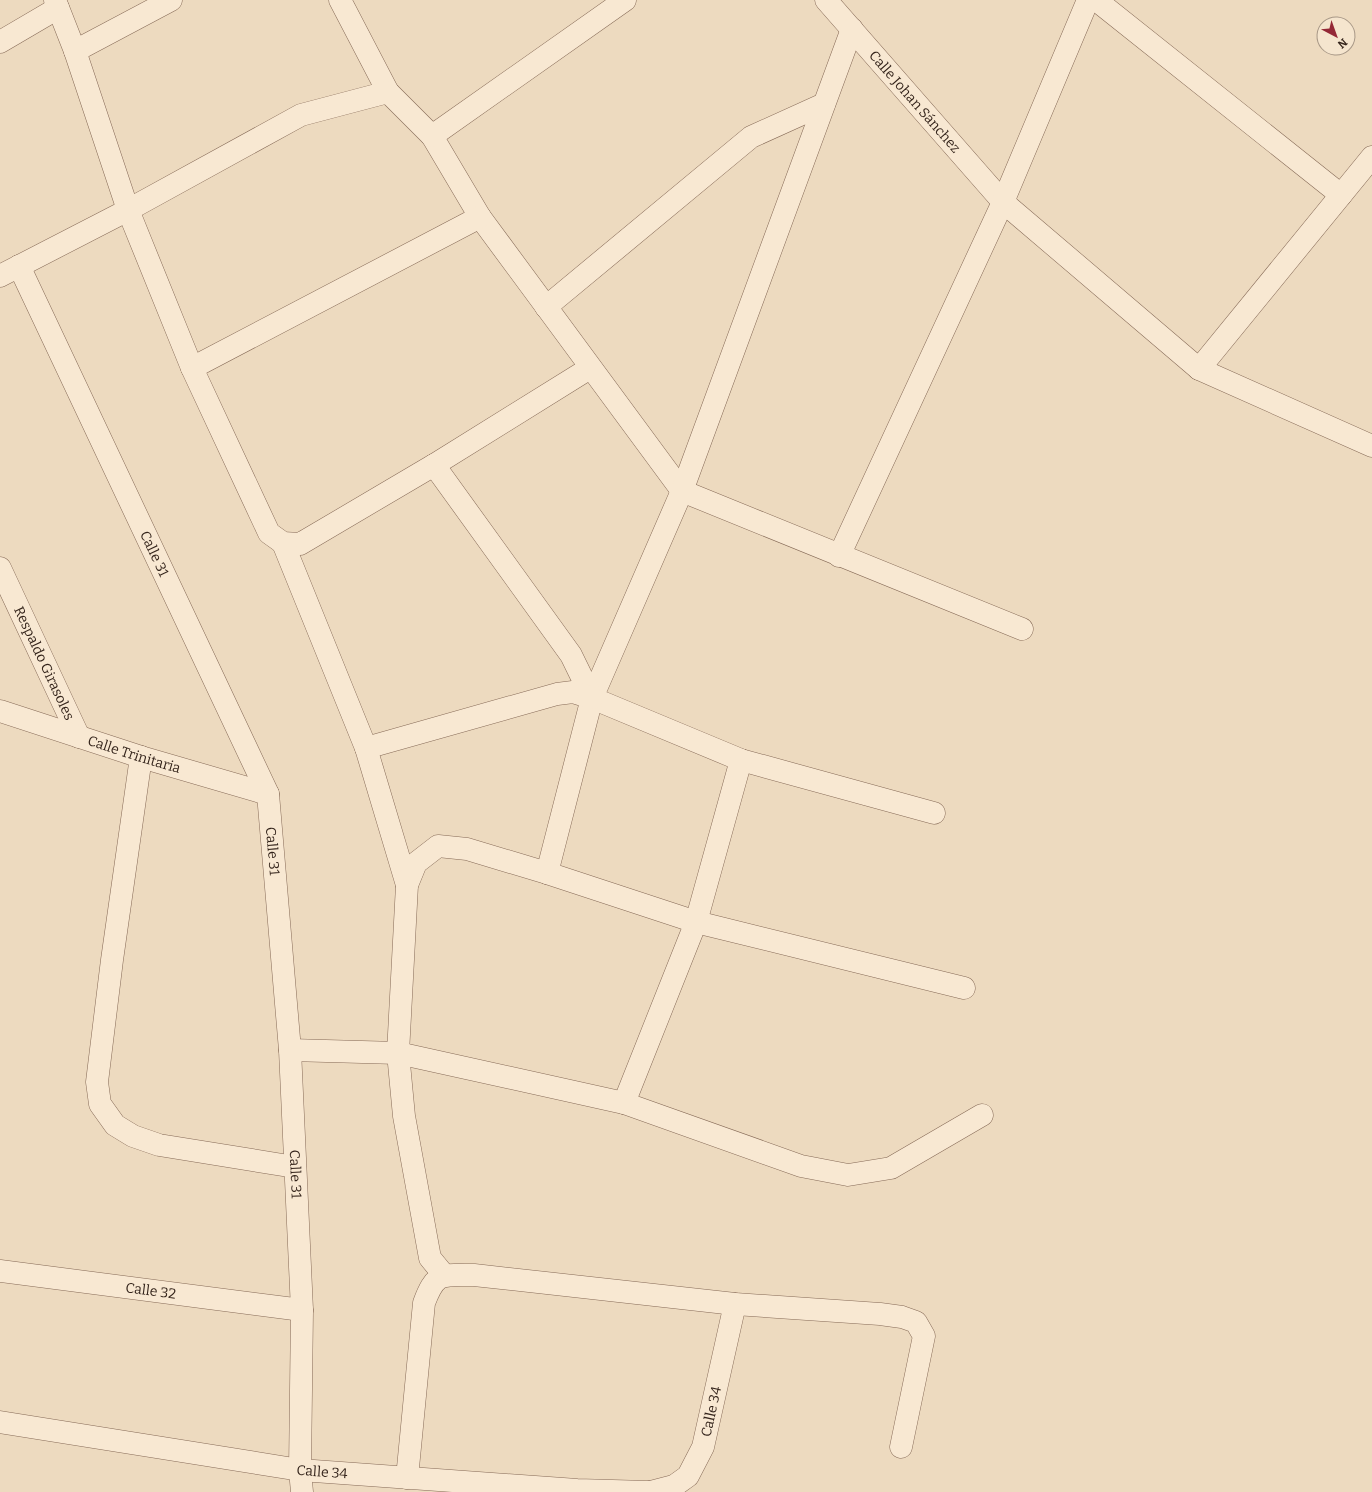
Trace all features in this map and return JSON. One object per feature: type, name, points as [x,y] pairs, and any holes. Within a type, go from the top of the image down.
[{"type":"street","points":[[75,51],[171,0]]},
{"type":"street","points":[[340,0],[388,92],[432,136],[480,217],[682,491],[1022,629]]},
{"type":"street","points":[[432,136],[625,0]]},
{"type":"street","name":"Calle Johan Sánchez","points":[[826,0],[1003,202],[1199,369],[1372,446]]},
{"type":"street","points":[[839,556],[1003,202],[1088,0]]},
{"type":"street","points":[[1096,0],[1341,195]]},
{"type":"street","points":[[0,42],[56,4],[75,51],[128,210],[192,368],[269,533],[283,543],[300,544],[434,465],[590,368]]},
{"type":"street","points":[[547,873],[592,698],[682,491],[852,29]]},
{"type":"street","points":[[0,276],[128,210],[301,115],[388,92]]},
{"type":"street","points":[[546,306],[752,137],[824,104]]},
{"type":"street","points":[[1199,369],[1372,157]]},
{"type":"street","points":[[192,368],[480,217]]},
{"type":"street","name":"Calle 31","points":[[19,266],[268,794],[290,1050],[302,1310],[300,1470],[302,1492]]},
{"type":"street","points":[[434,465],[571,655],[592,698]]},
{"type":"street","points":[[283,543],[366,748],[407,885]]},
{"type":"street","name":"Respaldo Girasoles","points":[[0,568],[79,736]]},
{"type":"street","points":[[366,748],[558,694],[573,692],[592,698],[741,760],[934,813]]},
{"type":"street","name":"Calle Trinitaria","points":[[0,711],[141,757],[268,794]]},
{"type":"street","points":[[141,757],[112,960],[98,1082],[100,1104],[114,1126],[133,1136],[159,1145],[295,1167]]},
{"type":"street","points":[[624,1103],[696,922],[741,760]]},
{"type":"street","points":[[444,1275],[430,1258],[404,1116],[398,1053],[407,885],[416,862],[438,846],[467,849],[547,873],[696,922],[964,988]]},
{"type":"street","points":[[290,1050],[398,1053],[624,1103],[801,1166],[848,1175],[891,1168],[982,1116]]},
{"type":"street","name":"Calle 32","points":[[0,1270],[302,1310]]},
{"type":"street","points":[[407,1478],[424,1303],[431,1284],[444,1275],[474,1275],[736,1304],[880,1314],[902,1317],[916,1322],[924,1336],[901,1447]]},
{"type":"street","name":"Calle 34","points":[[651,1492],[674,1486],[688,1476],[703,1447],[736,1304]]},
{"type":"street","name":"Calle 34","points":[[0,1422],[300,1470],[577,1490],[648,1492]]}]
